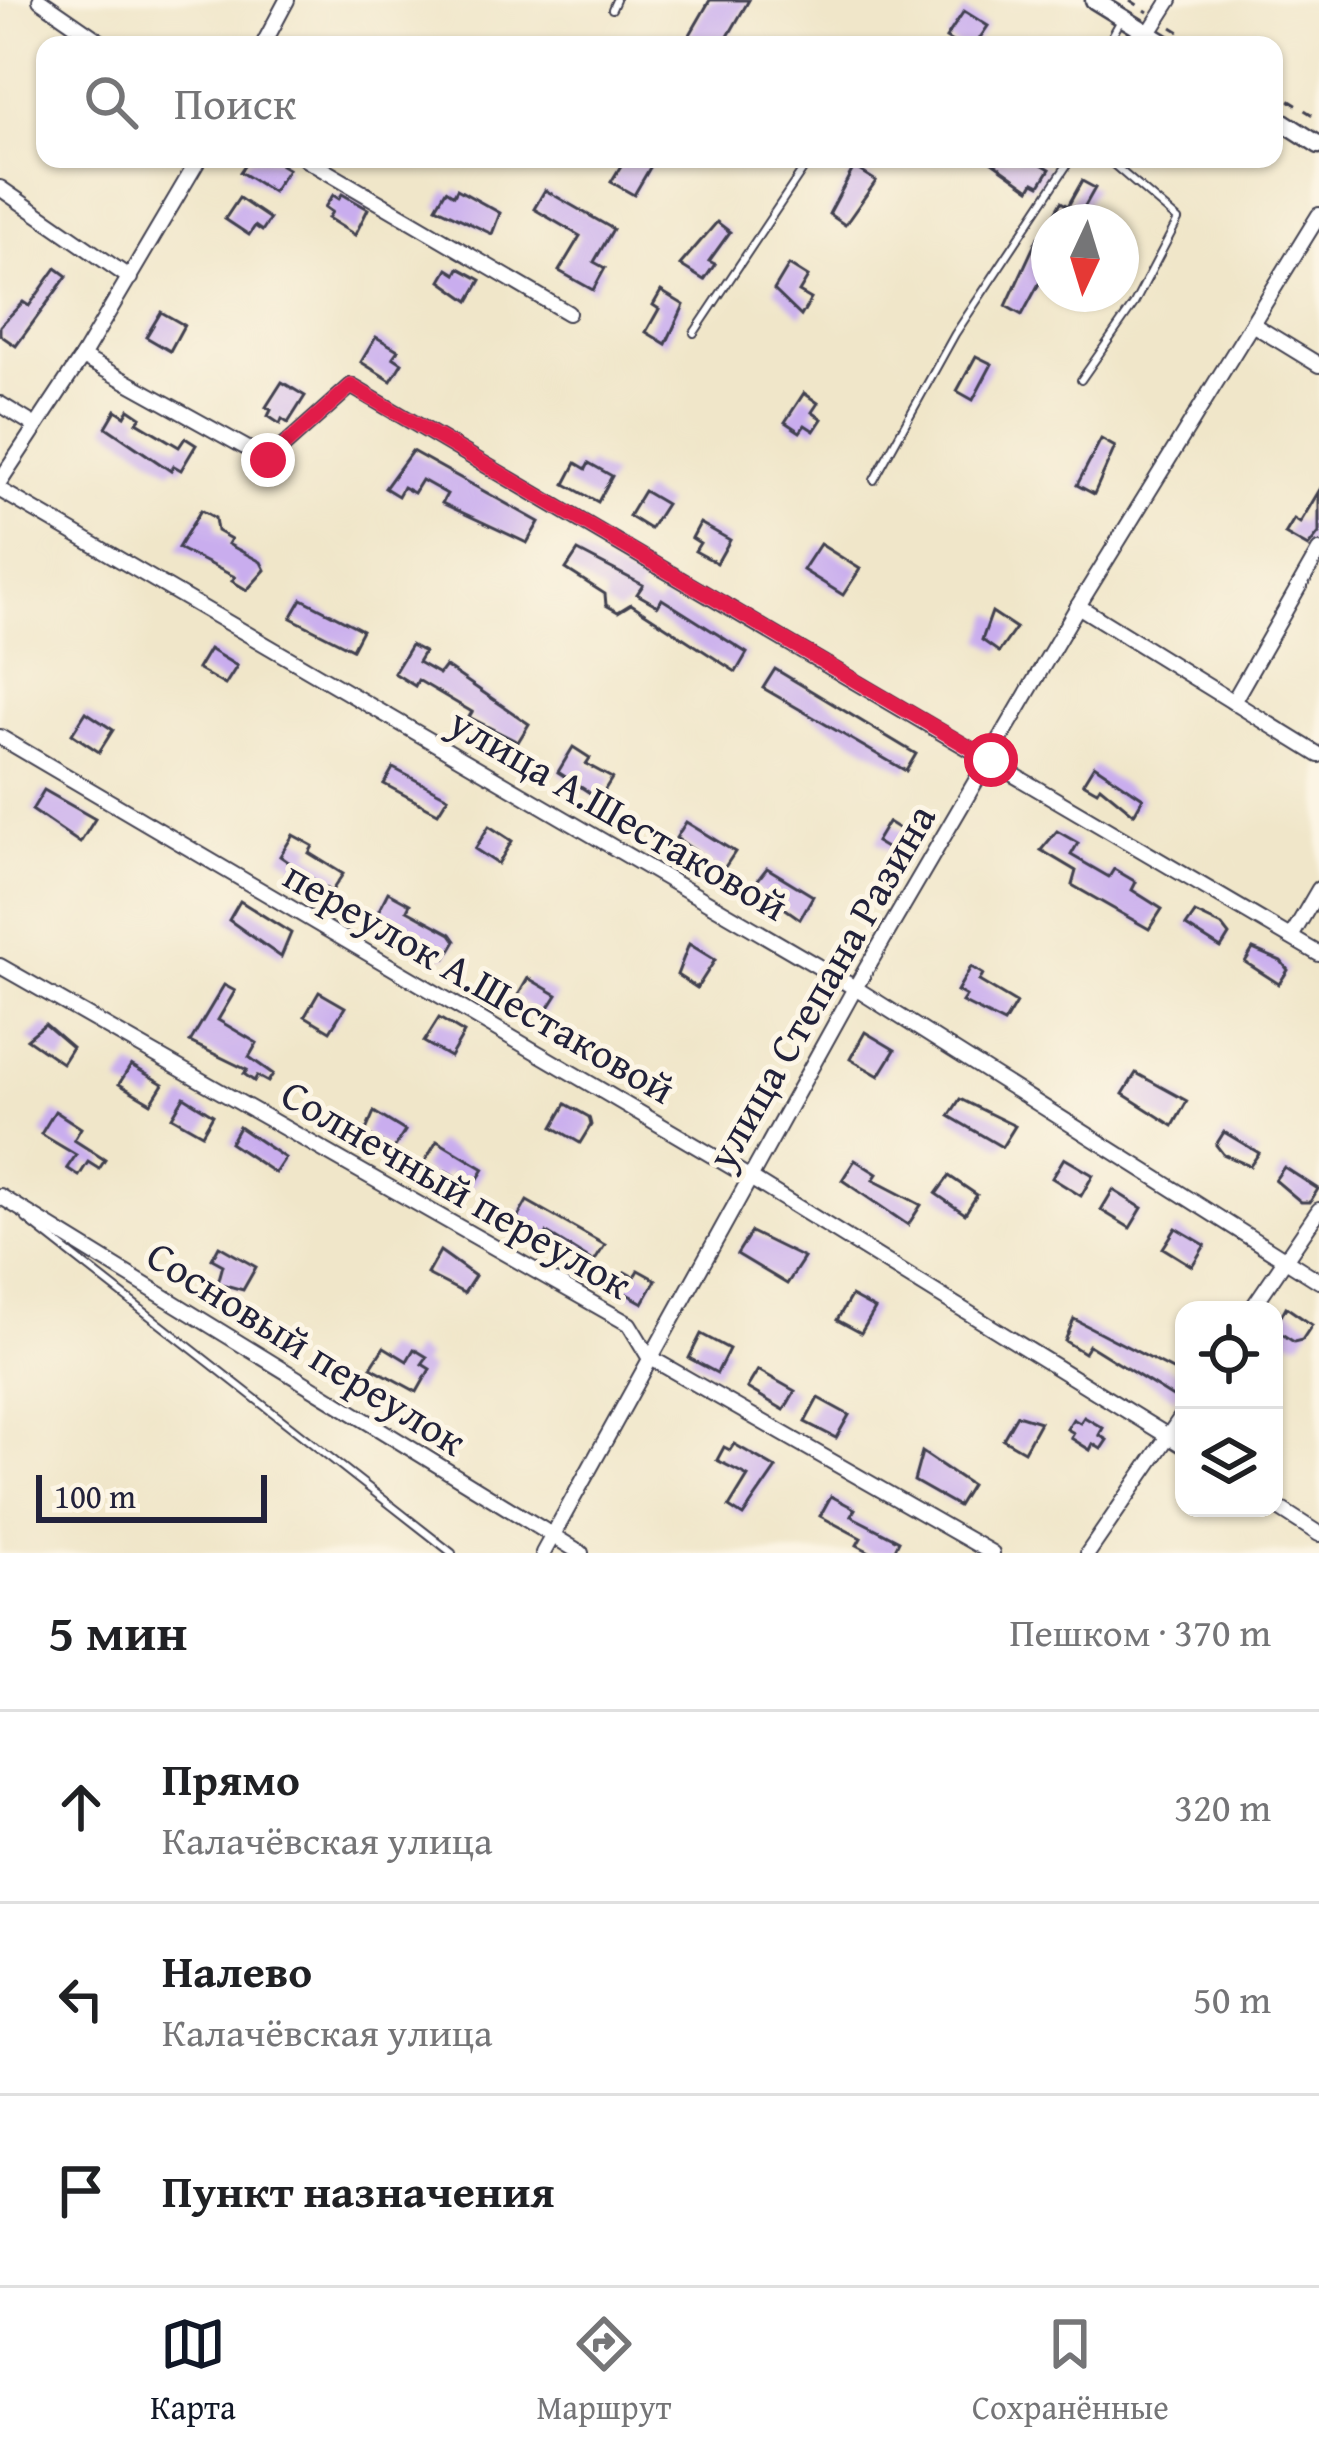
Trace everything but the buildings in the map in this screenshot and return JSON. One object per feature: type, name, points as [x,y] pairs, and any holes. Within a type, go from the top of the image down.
[{"type":"street","points":[[40,0],[92,36]]},
{"type":"street","points":[[267,36],[287,0]]},
{"type":"street","points":[[1094,0],[1153,36]]},
{"type":"street","points":[[1149,33],[1170,0]]},
{"type":"street","points":[[1283,122],[1319,145]]},
{"type":"street","points":[[0,481],[82,358],[194,168]]},
{"type":"street","points":[[319,168],[568,314]]},
{"type":"street","points":[[0,188],[130,278]]},
{"type":"street","name":"улица Степана Разина","points":[[543,1553],[747,1176],[855,988],[1078,606],[1319,215]]},
{"type":"street","points":[[1252,324],[1319,365]]},
{"type":"street","points":[[82,358],[268,460],[351,386],[1319,954]]},
{"type":"street","points":[[0,404],[34,425]]},
{"type":"street","name":"улица А.Шестаковой","points":[[0,490],[855,988],[1319,1281]]},
{"type":"street","points":[[1233,702],[1319,551]]},
{"type":"street","points":[[1078,606],[1319,755]]},
{"type":"street","name":"переулок А.Шестаковой","points":[[0,737],[747,1176],[1175,1440]]},
{"type":"street","points":[[1291,937],[1319,889]]},
{"type":"street","name":"Солнечный переулок","points":[[0,966],[629,1324],[649,1357],[992,1553]]},
{"type":"street","name":"Сосновый переулок","points":[[0,1197],[581,1553]]},
{"type":"street","points":[[1257,1301],[1319,1210]]},
{"type":"street","points":[[1088,1553],[1175,1427]]},
{"type":"street","points":[[1283,1511],[1319,1534]]},
{"type":"lane","points":[[1111,36],[1123,17]]},
{"type":"lane","points":[[694,333],[803,168]]},
{"type":"lane","points":[[874,481],[955,334],[1065,168]]},
{"type":"lane","points":[[1082,380],[1134,304],[1178,220],[1117,168]]},
{"type":"lane","points":[[0,1197],[452,1553]]},
{"type":"path","points":[[1283,97],[1319,119]]},
{"type":"route","points":[[268,460],[351,386],[991,760]]}]
